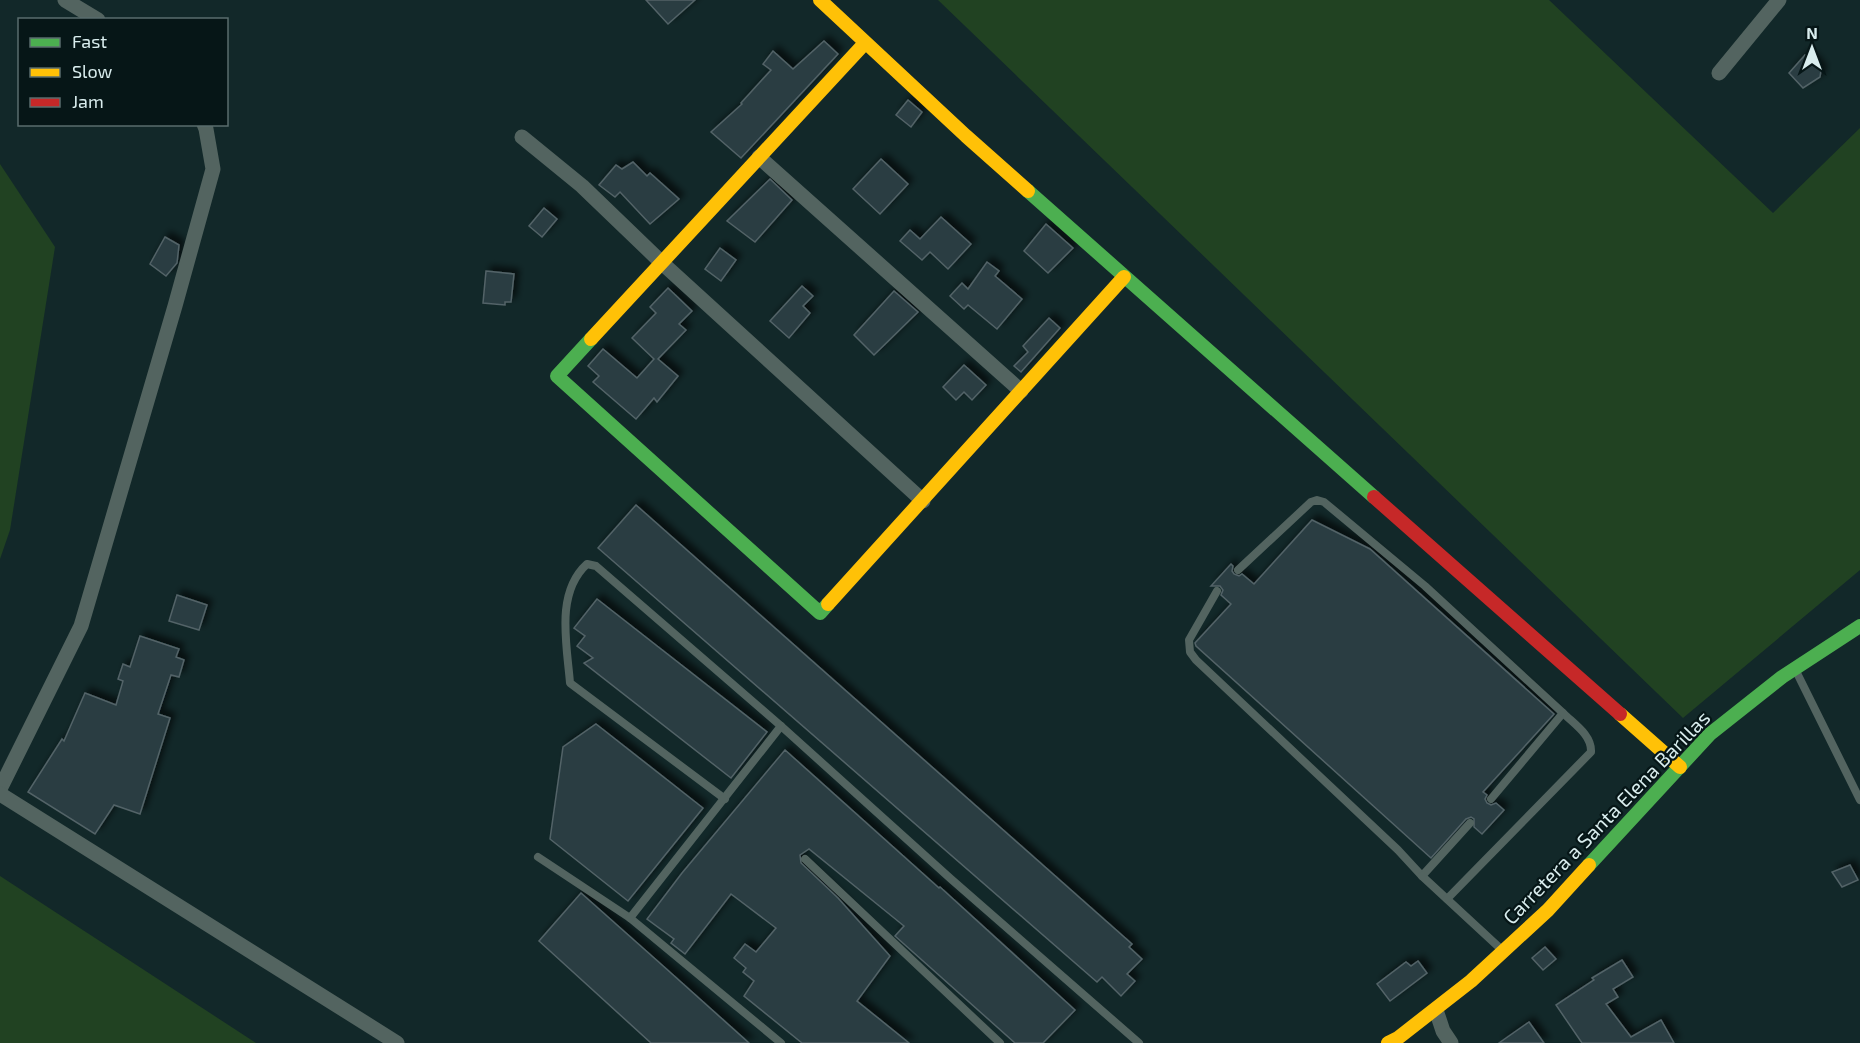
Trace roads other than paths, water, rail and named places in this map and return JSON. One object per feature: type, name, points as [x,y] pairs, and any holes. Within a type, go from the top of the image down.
[{"type":"street","points":[[65,0],[95,18]]},
{"type":"street","points":[[820,0],[966,136],[1124,277],[1680,767]]},
{"type":"street","points":[[1719,73],[1779,0]]},
{"type":"street","points":[[865,43],[558,376],[820,613],[1124,277]]},
{"type":"street","points":[[0,789],[81,626],[213,169],[205,126]]},
{"type":"street","points":[[522,137],[582,186],[923,501]]},
{"type":"street","points":[[759,157],[1021,391]]},
{"type":"street","name":"Carretera a Santa Elena Barillas","points":[[1388,1043],[1436,1010],[1471,981],[1548,910],[1710,734],[1737,709],[1794,668],[1860,626]]},
{"type":"street","points":[[0,794],[397,1043]]},
{"type":"street","points":[[1436,1010],[1443,1031],[1451,1043]]},
{"type":"lane","points":[[1238,570],[1311,502],[1317,500],[1324,502],[1425,586],[1563,713],[1592,743],[1591,752],[1447,899]]},
{"type":"lane","points":[[725,799],[570,683],[565,618],[567,601],[580,570],[587,564],[596,566],[781,726],[951,879],[1137,1041]]},
{"type":"lane","points":[[1217,591],[1189,640],[1190,652],[1196,660],[1503,951]]},
{"type":"lane","points":[[1794,668],[1860,800]]},
{"type":"lane","points":[[1491,799],[1563,713]]},
{"type":"lane","points":[[630,918],[781,726]]},
{"type":"lane","points":[[1422,876],[1470,823]]},
{"type":"lane","points":[[538,857],[630,918],[781,1043]]},
{"type":"lane","points":[[805,859],[1000,1043]]},
{"type":"lane","points":[[1127,1043],[1137,1041]]}]
